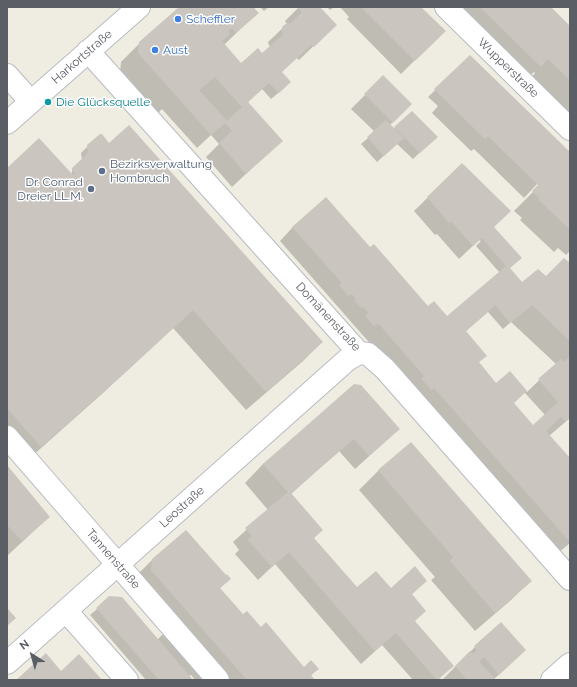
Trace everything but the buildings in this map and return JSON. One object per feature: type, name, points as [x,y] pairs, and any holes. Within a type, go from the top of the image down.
[{"type":"street","name":"Harkortstraße","points":[[7,123],[138,7]]},
{"type":"street","name":"Wupperstraße","points":[[446,7],[570,129]]},
{"type":"street","name":"Domänenstraße","points":[[88,51],[359,353],[368,354],[385,369],[570,579]]},
{"type":"street","points":[[7,75],[31,102]]},
{"type":"street","name":"Leostraße","points":[[7,663],[347,360],[359,353]]},
{"type":"street","name":"Tannenstraße","points":[[7,437],[218,680]]},
{"type":"street","points":[[66,612],[127,680]]},
{"type":"street","points":[[552,680],[570,664]]},
{"type":"place","name":"Scheffler","points":[[178,19]]},
{"type":"place","name":"Aust","points":[[155,50]]},
{"type":"place","name":"Die Glücksquelle","points":[[48,102]]},
{"type":"place","name":"Bezirksverwaltung Hombruch","points":[[102,171]]},
{"type":"place","name":"Dr. Conrad Dreier LL.M.","points":[[91,189]]}]
